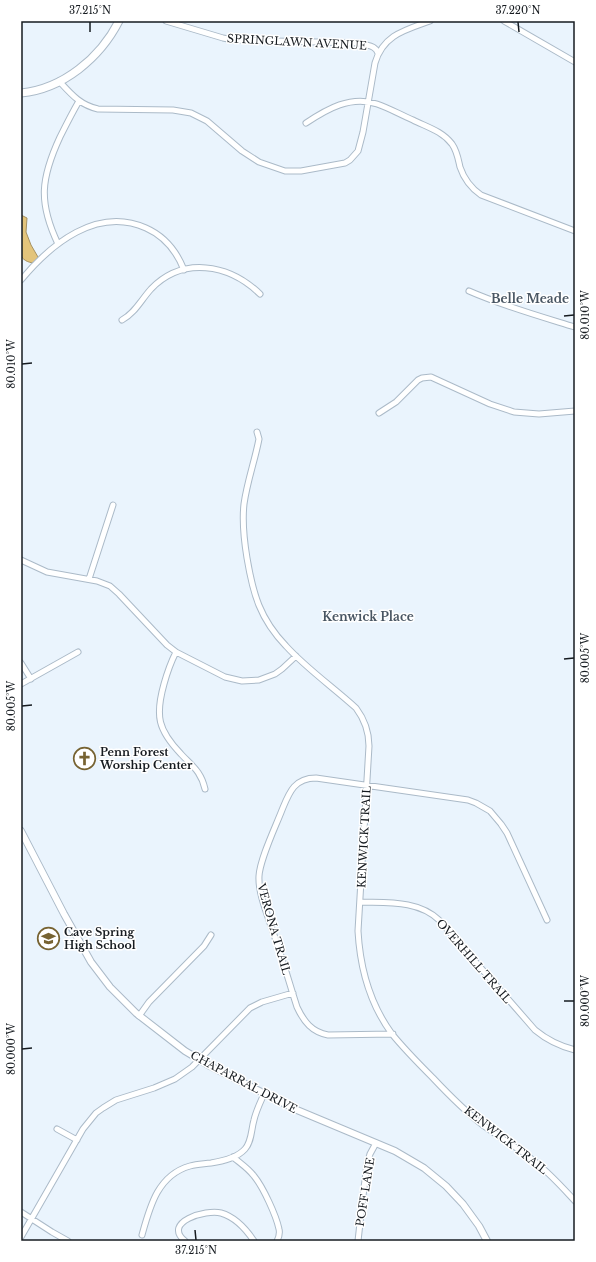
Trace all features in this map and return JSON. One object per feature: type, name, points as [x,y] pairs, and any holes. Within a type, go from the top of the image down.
[{"type":"main road","points":[[21,93],[59,82],[81,68],[107,41],[119,21]]},
{"type":"street","name":"SPRINGLAWN AVENUE","points":[[166,21],[233,40],[360,43],[374,46],[378,52]]},
{"type":"street","points":[[59,82],[79,101],[98,109],[173,110],[191,113],[207,121],[251,157],[267,166],[284,171],[301,171],[340,164],[350,160],[354,156],[360,146],[378,52],[392,37],[430,21]]},
{"type":"street","points":[[504,21],[575,62]]},
{"type":"street","points":[[58,244],[47,214],[45,202],[45,182],[52,156],[79,101]]},
{"type":"street","points":[[306,123],[339,105],[357,101],[383,106],[443,135],[456,150],[462,173],[466,181],[473,190],[481,196],[575,231]]},
{"type":"street","points":[[21,280],[40,259],[58,244],[77,232],[97,224],[114,221],[129,222],[149,229],[165,240],[178,258],[184,270]]},
{"type":"street","points":[[122,320],[131,315],[157,283],[184,270],[203,267],[220,270],[238,277],[260,294]]},
{"type":"street","points":[[469,291],[527,312],[575,326]]},
{"type":"street","points":[[378,413],[396,402],[418,380],[431,377],[490,404],[514,412],[539,414],[575,411]]},
{"type":"street","name":"KENWICK TRAIL","points":[[257,432],[259,439],[247,486],[243,515],[244,543],[250,579],[256,600],[269,624],[285,646],[356,708],[364,720],[367,728],[369,746],[358,931],[359,946],[365,975],[374,1002],[393,1034],[414,1059],[470,1114],[484,1126],[530,1157],[554,1178],[575,1201]]},
{"type":"street","points":[[89,579],[113,505]]},
{"type":"street","points":[[21,560],[56,575],[89,579],[103,583],[116,591],[166,645],[176,652],[225,677],[242,681],[254,681],[267,678],[282,669],[296,656]]},
{"type":"street","points":[[21,684],[78,652]]},
{"type":"street","points":[[176,652],[170,662],[159,699],[160,721],[169,740],[195,768],[200,775],[205,788]]},
{"type":"street","points":[[21,663],[31,679]]},
{"type":"street","name":"VERONA TRAIL","points":[[393,1034],[322,1034],[312,1029],[297,1008],[265,908],[259,884],[260,872],[267,848],[286,799],[298,782],[316,778],[468,800],[480,805],[490,811],[507,833],[547,920]]},
{"type":"street","name":"CHAPARRAL DRIVE","points":[[21,831],[91,962],[110,987],[139,1016],[199,1060],[297,1110],[376,1143],[424,1168],[446,1186],[463,1204],[487,1241]]},
{"type":"street","name":"OVERHILL TRAIL","points":[[360,902],[409,905],[430,912],[440,920],[535,1030],[547,1040],[575,1050]]},
{"type":"street","points":[[139,1016],[149,1002],[204,946],[211,935]]},
{"type":"street","points":[[21,1237],[89,1120],[103,1108],[121,1098],[166,1084],[182,1075],[199,1060],[250,1008],[262,1002],[293,992]]},
{"type":"street","points":[[142,1235],[155,1195],[170,1176],[192,1165],[217,1162],[233,1157],[241,1152],[249,1142],[254,1119],[264,1094]]},
{"type":"street","points":[[57,1129],[77,1140]]},
{"type":"street","name":"POFF LANE","points":[[358,1241],[367,1164],[376,1143]]},
{"type":"street","points":[[233,1157],[254,1175],[263,1190],[279,1228],[277,1241]]},
{"type":"street","points":[[21,1212],[68,1241]]},
{"type":"street","points":[[186,1241],[179,1235],[180,1225],[202,1214],[214,1212],[220,1213],[234,1220],[254,1241]]},
{"type":"shaded area","points":[[21,215],[27,218],[26,232],[38,257],[35,263],[27,261],[21,256]]},
{"type":"place","name":"Penn Forest Worship Center","points":[[85,758]]},
{"type":"place","name":"Cave Spring High School","points":[[48,938]]},
{"type":"district","name":"Belle Meade","points":[[530,298]]},
{"type":"district","name":"Kenwick Place","points":[[368,616]]}]
